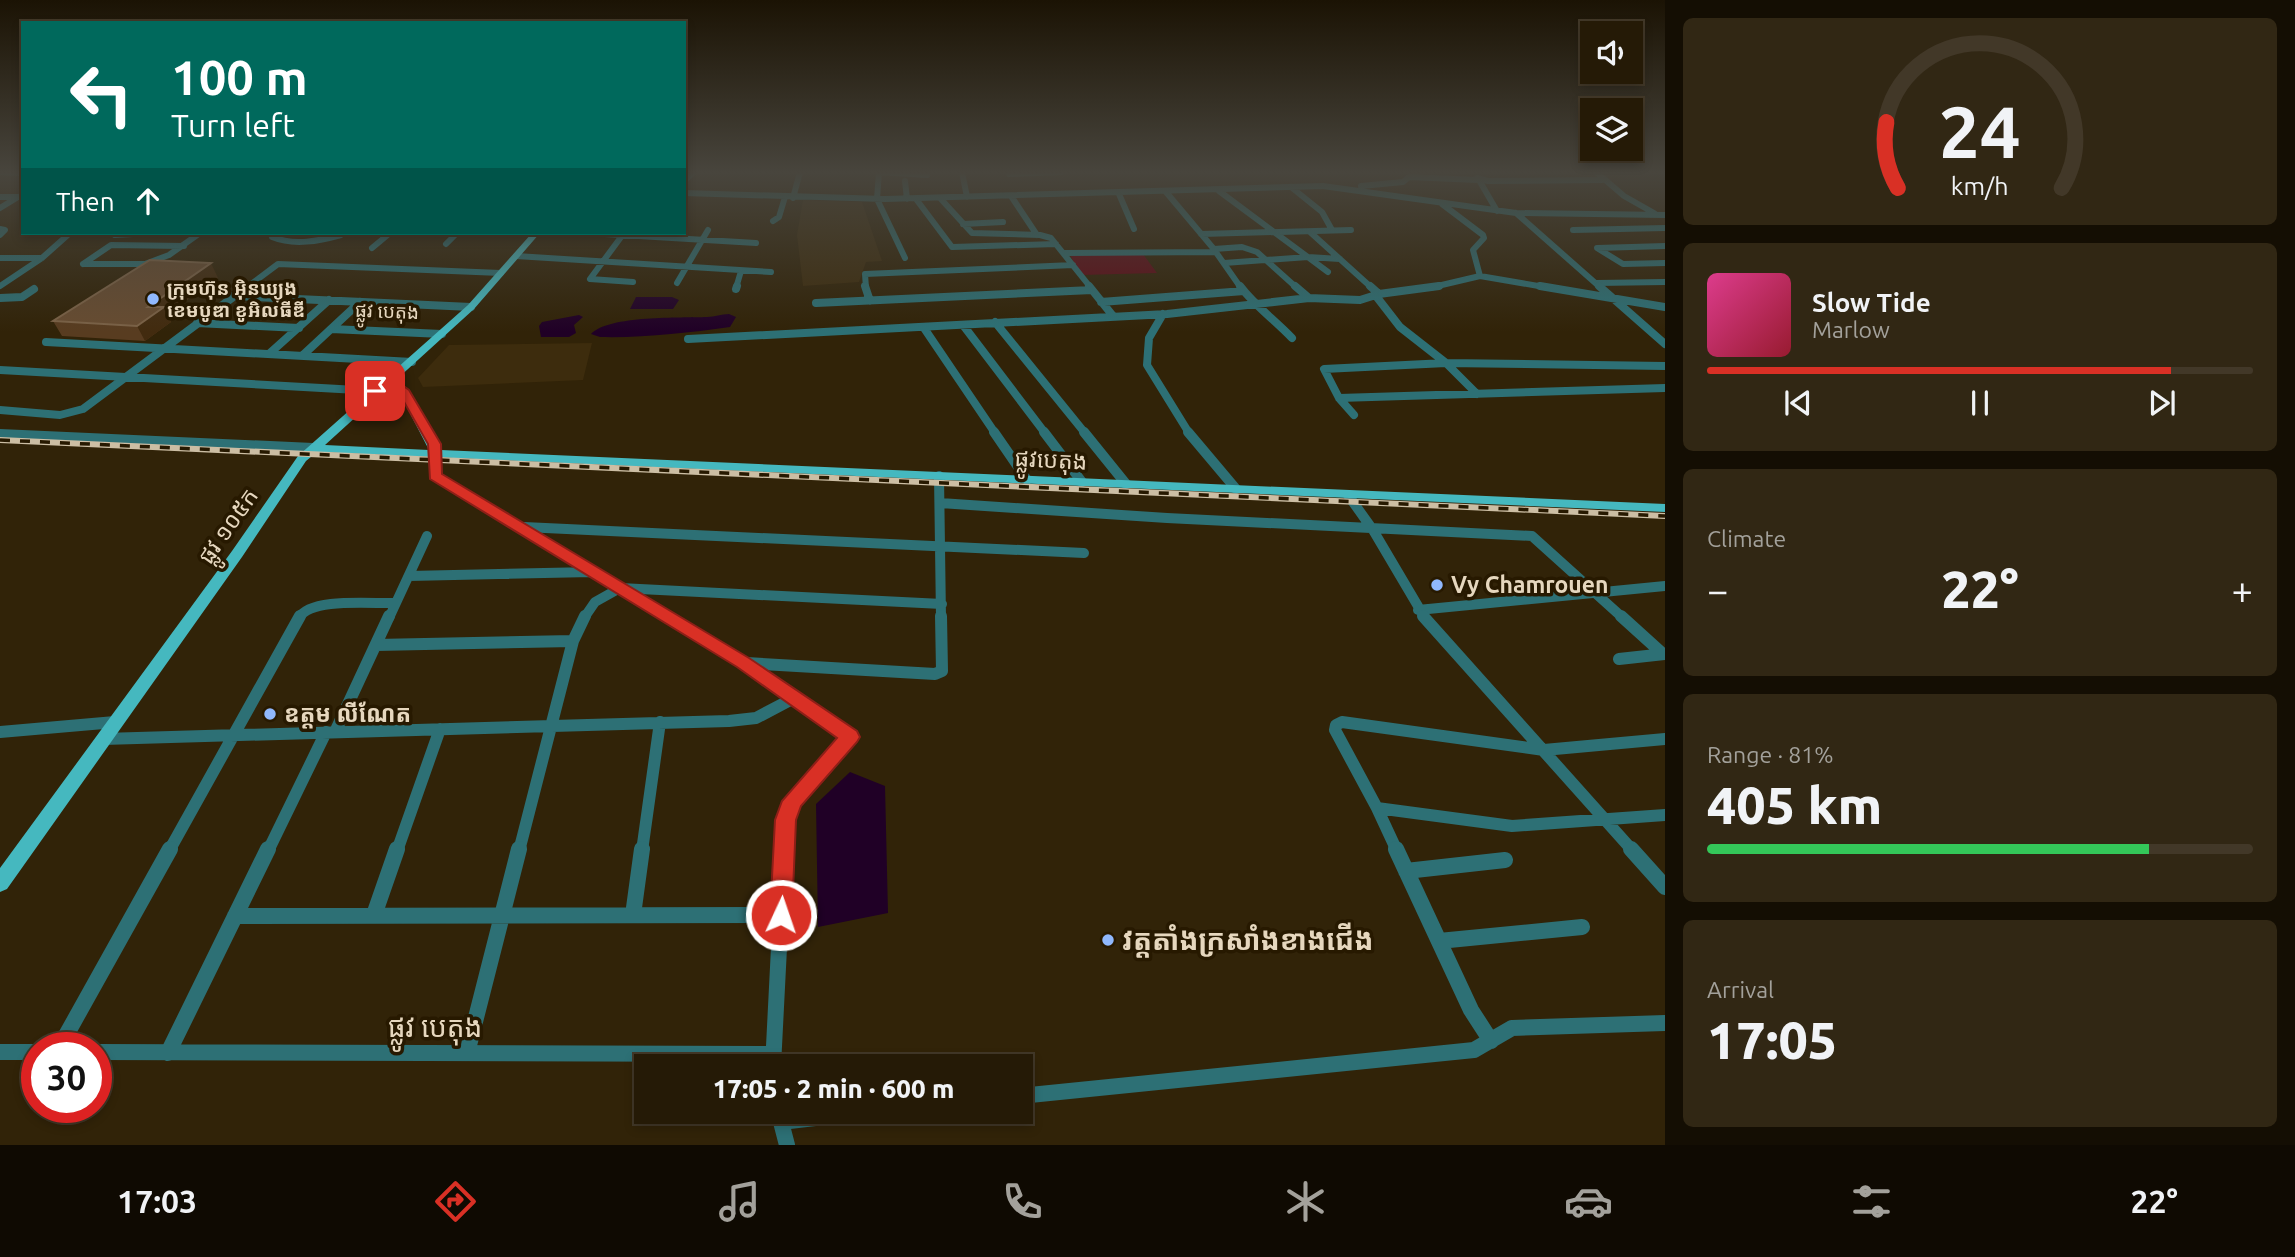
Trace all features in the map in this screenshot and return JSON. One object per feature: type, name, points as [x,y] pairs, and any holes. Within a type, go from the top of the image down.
[{"type":"main road","name":"ផ្លូវ ១០៥ក","points":[[0,883],[302,459],[471,307],[534,235]]},
{"type":"main road","points":[[390,379],[405,393],[434,444],[436,453]]},
{"type":"main road","name":"ផ្លូវបេតុង","points":[[313,448],[1665,508]]},
{"type":"street","points":[[890,225],[905,258]]},
{"type":"street","points":[[936,225],[952,247],[1056,244]]},
{"type":"street","points":[[965,225],[973,233],[1051,238],[1113,316]]},
{"type":"street","points":[[1031,225],[1037,235]]},
{"type":"street","points":[[1193,225],[1254,303],[1292,338]]},
{"type":"street","points":[[1269,225],[1328,272]]},
{"type":"street","points":[[1332,225],[1332,230]]},
{"type":"street","points":[[1470,225],[1484,238],[1473,250],[1480,276]]},
{"type":"street","points":[[1530,225],[1665,344]]},
{"type":"street","points":[[1573,230],[1665,228]]},
{"type":"street","points":[[0,229],[5,230],[0,235]]},
{"type":"street","points":[[677,283],[708,230]]},
{"type":"street","points":[[1201,234],[1351,230]]},
{"type":"street","points":[[1310,232],[1378,295],[1400,327],[1446,363],[1477,394]]},
{"type":"street","points":[[0,286],[42,258],[68,235]]},
{"type":"street","points":[[184,246],[111,245],[83,264],[145,264],[169,255],[184,246],[198,235]]},
{"type":"street","points":[[272,235],[279,241],[321,240],[341,235]]},
{"type":"street","points":[[372,248],[388,235]]},
{"type":"street","points":[[446,244],[455,235]]},
{"type":"street","points":[[622,235],[591,279],[633,282]]},
{"type":"street","points":[[636,235],[756,243]]},
{"type":"street","points":[[1665,246],[1597,248],[1623,264],[1665,263]]},
{"type":"street","points":[[1063,253],[1242,247],[1268,260],[1309,298]]},
{"type":"street","points":[[516,256],[771,272]]},
{"type":"street","points":[[1224,264],[1308,257],[1340,259]]},
{"type":"street","points":[[0,258],[42,258]]},
{"type":"street","points":[[0,410],[72,414],[83,409],[272,267],[284,263],[501,273]]},
{"type":"street","points":[[870,300],[865,285],[866,274],[1073,265]]},
{"type":"street","points":[[736,289],[741,271]]},
{"type":"street","points":[[688,338],[1163,314],[1309,298],[1350,300],[1435,287],[1480,276],[1665,307]]},
{"type":"street","points":[[1596,283],[1665,282]]},
{"type":"street","points":[[1629,283],[1665,288]]},
{"type":"street","points":[[0,298],[22,297],[34,289]]},
{"type":"street","points":[[816,303],[1092,290]]},
{"type":"street","points":[[1101,302],[1244,291]]},
{"type":"street","points":[[233,296],[471,307]]},
{"type":"street","points":[[270,353],[329,300]]},
{"type":"street","points":[[303,355],[360,302]]},
{"type":"street","points":[[1163,314],[1144,354],[1147,365],[1186,430],[1236,489]]},
{"type":"street","points":[[995,322],[1126,484]]},
{"type":"street","points":[[197,323],[299,327]]},
{"type":"street","points":[[963,325],[1082,482]]},
{"type":"street","points":[[924,328],[1027,480]]},
{"type":"street","name":"ផ្លូវ បេតុង","points":[[331,329],[442,334]]},
{"type":"street","points":[[46,342],[412,362]]},
{"type":"street","points":[[1354,415],[1339,398],[1324,369],[1446,363],[1665,366]]},
{"type":"street","points":[[0,370],[375,391]]},
{"type":"street","points":[[1339,398],[1665,388]]},
{"type":"street","points":[[0,433],[313,448]]},
{"type":"street","points":[[436,453],[435,476],[743,663],[796,697],[850,737],[793,801],[786,820],[773,1054]]},
{"type":"street","points":[[743,663],[935,674],[942,671],[939,476]]},
{"type":"street","points":[[1348,495],[1373,530],[1418,610],[1609,821],[1665,887]]},
{"type":"street","points":[[940,503],[1373,530],[1532,536],[1664,654]]},
{"type":"street","points":[[522,527],[1084,553]]},
{"type":"street","points":[[168,1053],[235,916],[376,645],[427,536]]},
{"type":"street","points":[[409,576],[592,572]]},
{"type":"street","points":[[1418,610],[1665,586]]},
{"type":"street","points":[[467,1053],[573,641],[592,601],[620,588],[942,604]]},
{"type":"street","points":[[68,1032],[302,612],[315,605],[396,603]]},
{"type":"street","points":[[376,645],[573,641]]},
{"type":"street","points":[[1619,659],[1664,654]]},
{"type":"street","points":[[103,739],[729,721],[756,718],[796,697]]},
{"type":"street","points":[[0,732],[116,722]]},
{"type":"street","points":[[634,915],[660,722]]},
{"type":"street","points":[[1491,1041],[1471,1010],[1377,807],[1335,730],[1336,725],[1342,722],[1544,750],[1665,738]]},
{"type":"street","points":[[374,915],[440,729]]},
{"type":"street","points":[[1377,807],[1512,826],[1665,815]]},
{"type":"street","points":[[1406,871],[1505,860]]},
{"type":"street","points":[[235,916],[781,915]]},
{"type":"street","points":[[1439,941],[1582,927]]},
{"type":"street","points":[[1033,1095],[1474,1050],[1512,1028],[1665,1023]]},
{"type":"street","points":[[0,1052],[21,1052]]},
{"type":"street","name":"ផ្លូវ បេតុង","points":[[112,1052],[467,1053],[634,1057]]},
{"type":"street","points":[[781,1124],[787,1145]]},
{"type":"shaded area","points":[[799,225],[870,225],[882,261],[866,262],[859,282],[803,286],[797,235]]},
{"type":"shaded area","points":[[1143,254],[1157,273],[1081,275],[1070,255]]},
{"type":"shaded area","points":[[636,297],[672,297],[679,300],[673,309],[630,309]]},
{"type":"shaded area","points":[[729,314],[736,317],[730,327],[633,337],[600,337],[591,334],[613,323]]},
{"type":"shaded area","points":[[579,315],[583,317],[574,325],[576,333],[569,337],[541,337],[539,326],[542,322]]},
{"type":"shaded area","points":[[592,343],[583,380],[423,387],[418,378],[449,345]]},
{"type":"shaded area","points":[[850,772],[885,786],[888,913],[818,927],[816,804]]},
{"type":"building","points":[[150,260],[211,263],[148,307],[164,307],[137,326],[53,321]]},
{"type":"railway","points":[[0,440],[1665,516]]},
{"type":"place","name":"ក្រុមហ៊ុន អ៊ិនឃ្យុង ខេមបូឌា ខូអិលធីឌី","points":[[153,299]]},
{"type":"place","name":"Vy Chamrouen","points":[[1437,585]]},
{"type":"place","name":"ឧត្តម លីណែត","points":[[270,714]]},
{"type":"place","name":"វត្តតាំងក្រសាំងខាងជើង","points":[[1108,940]]},
{"type":"route","points":[[375,391],[390,379],[405,393],[434,444],[435,476],[743,663],[796,697],[850,737],[793,801],[786,820],[781,915]]}]
